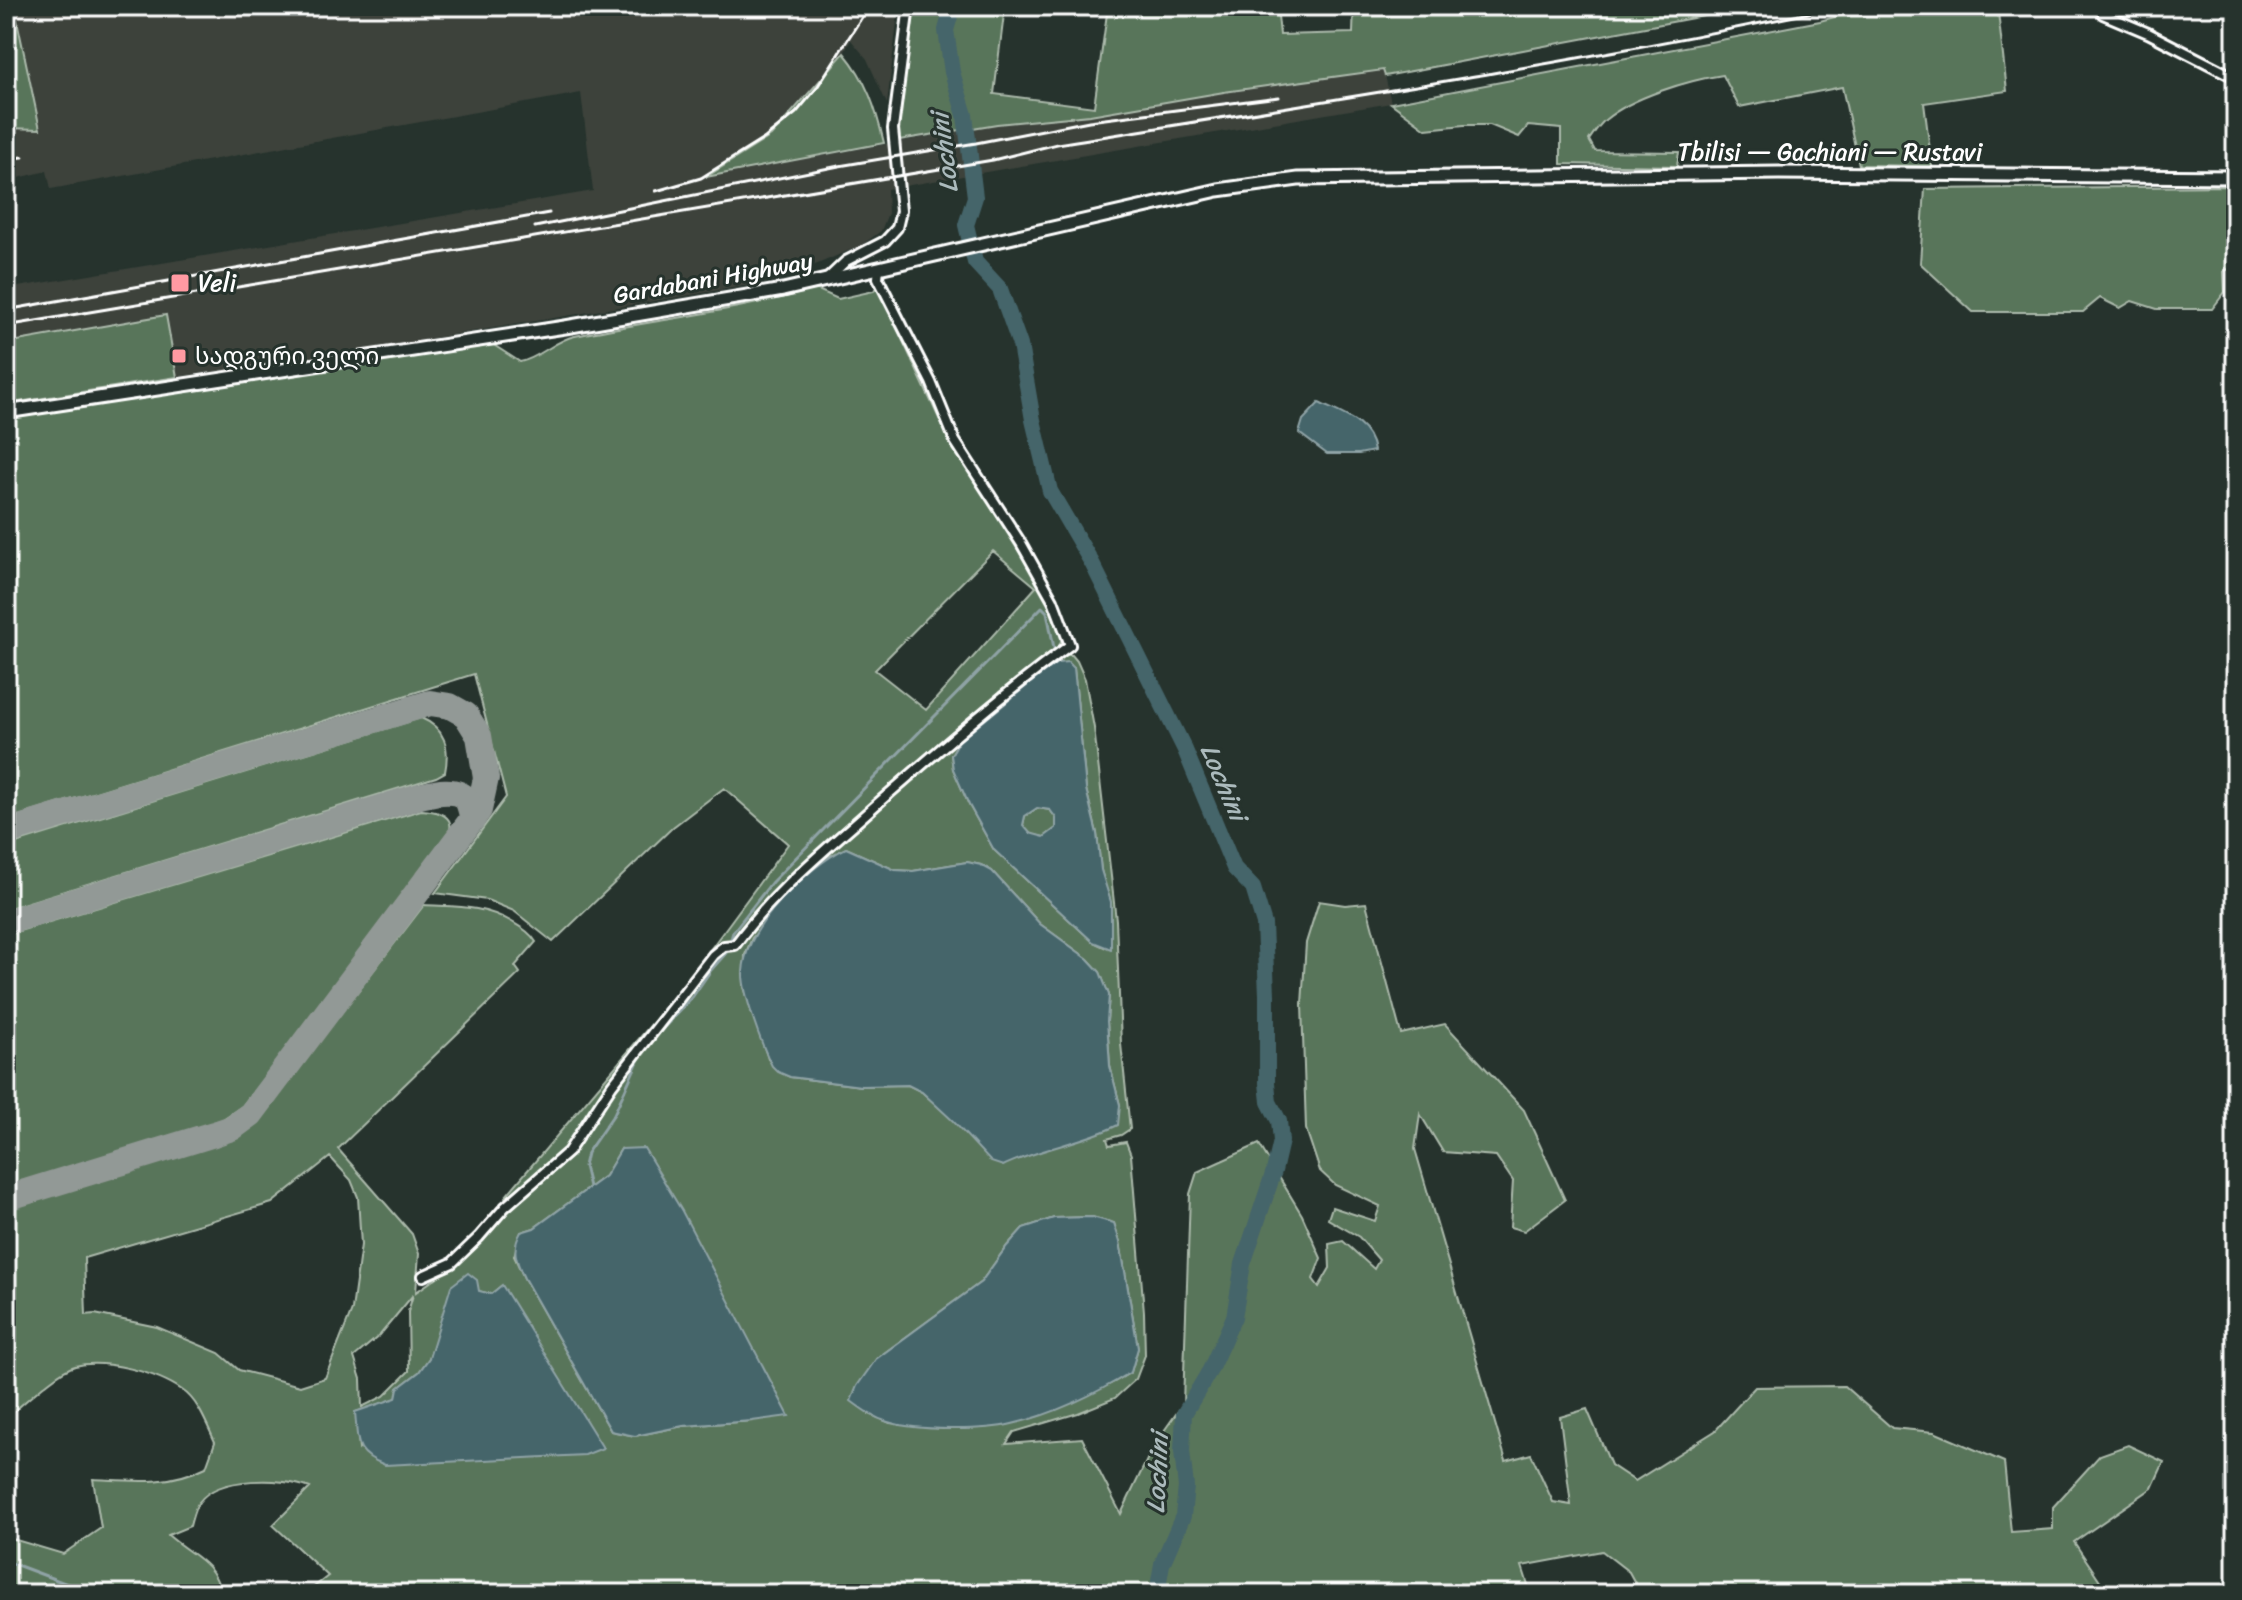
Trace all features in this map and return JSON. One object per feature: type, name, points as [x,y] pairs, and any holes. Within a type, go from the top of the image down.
[{"type":"main road","name":"Tbilisi — Gachiani — Rustavi","points":[[1424,176],[1779,173],[2236,177]]},
{"type":"main road","name":"Gardabani Highway","points":[[6,412],[565,327],[783,290],[1231,188],[1298,179],[1424,176]]},
{"type":"street","points":[[827,279],[846,261],[885,241],[897,228],[901,211],[893,129],[909,6]]},
{"type":"street","points":[[2103,14],[2236,78]]},
{"type":"street","points":[[423,1276],[452,1263],[505,1207],[568,1152],[612,1085],[713,955],[724,946],[735,945],[779,892],[822,851],[1002,695],[1070,645],[1053,600],[1021,543],[955,441],[931,382],[878,278],[879,268]]},
{"type":"shaded area","points":[[14,6],[899,6],[887,104],[867,59],[851,40],[844,53],[771,136],[709,176],[997,124],[1090,115],[1224,92],[1384,70],[1391,103],[887,189],[888,213],[881,231],[862,245],[780,280],[405,343],[177,377],[165,315],[6,343],[6,289],[593,191],[581,93],[51,189],[47,171],[6,181],[6,128],[40,128]]},
{"type":"green space","points":[[6,6],[14,6],[40,129],[6,128]]},
{"type":"green space","points":[[914,6],[1005,6],[994,94],[1094,107],[1108,6],[1277,6],[1280,35],[1353,33],[1354,6],[1363,6],[1374,12],[1402,9],[1402,6],[1757,6],[1385,76],[1383,70],[1090,115],[997,124],[899,140],[897,124]]},
{"type":"green space","points":[[1874,6],[2023,6],[1998,12],[2007,91],[1924,103],[1932,166],[1859,165],[1842,87],[1739,107],[1723,75],[1709,77],[1678,85],[1630,104],[1605,120],[1589,140],[1595,151],[1679,152],[1677,166],[1561,164],[1561,129],[1528,126],[1519,137],[1490,125],[1426,129],[1391,103],[1820,21]]},
{"type":"green space","points":[[844,53],[870,95],[884,143],[706,177],[771,136]]},
{"type":"green space","points":[[2236,186],[2236,266],[2224,271],[2225,292],[2212,309],[2157,309],[2132,301],[2120,308],[2100,298],[2083,312],[1973,312],[1920,263],[1925,189]]},
{"type":"green space","points":[[877,285],[949,440],[1045,593],[1062,637],[1059,648],[1062,655],[1072,655],[1085,679],[1094,728],[1116,920],[1121,1044],[1130,1129],[1107,1139],[1109,1145],[1126,1142],[1131,1155],[1145,1355],[1136,1379],[1115,1398],[1078,1413],[1014,1432],[1006,1444],[1082,1438],[1121,1514],[1154,1445],[1183,1404],[1190,1194],[1197,1172],[1259,1144],[1302,1215],[1321,1258],[1313,1279],[1319,1287],[1330,1268],[1329,1244],[1343,1241],[1374,1269],[1379,1260],[1359,1237],[1328,1219],[1332,1207],[1375,1221],[1380,1206],[1335,1185],[1320,1171],[1306,1129],[1302,1004],[1306,943],[1319,901],[1345,905],[1366,903],[1401,1034],[1445,1024],[1524,1110],[1565,1200],[1524,1231],[1510,1227],[1513,1181],[1496,1156],[1443,1152],[1420,1114],[1415,1149],[1506,1461],[1531,1454],[1553,1502],[1571,1505],[1560,1417],[1587,1409],[1611,1465],[1635,1481],[1715,1431],[1755,1387],[1844,1386],[1892,1428],[1934,1432],[2004,1462],[2011,1532],[2053,1529],[2053,1507],[2100,1455],[2128,1445],[2164,1462],[2152,1488],[2074,1542],[2109,1594],[1641,1594],[1629,1572],[1602,1551],[1522,1566],[1531,1594],[305,1594],[328,1576],[273,1525],[310,1488],[284,1482],[252,1481],[235,1483],[208,1493],[197,1504],[190,1526],[168,1535],[207,1566],[222,1594],[6,1594],[6,1537],[63,1554],[101,1528],[93,1479],[151,1481],[192,1473],[206,1467],[215,1442],[188,1394],[145,1373],[101,1364],[68,1369],[6,1418],[6,1208],[174,1158],[253,1124],[424,905],[480,910],[512,922],[536,942],[515,966],[520,973],[338,1149],[412,1234],[419,1254],[416,1292],[467,1254],[501,1220],[512,1206],[505,1197],[681,989],[788,844],[724,788],[673,827],[553,942],[514,911],[487,900],[435,893],[506,797],[474,674],[6,820],[6,419],[492,344],[520,362],[575,336],[726,309],[816,289],[838,299],[874,291]],"holes":[[[993,551],[1036,587],[926,710],[875,670]],[[1057,663],[1074,668],[1086,789],[1105,885],[1104,947],[1093,942],[994,850],[969,805],[953,769],[951,755],[959,741]],[[846,848],[895,870],[913,871],[967,862],[981,865],[992,871],[1040,924],[1088,959],[1100,972],[1109,995],[1110,1066],[1120,1105],[1003,1165],[922,1092],[908,1085],[861,1086],[790,1077],[779,1072],[768,1059],[744,987],[745,955],[752,938],[830,856]],[[621,1149],[752,1421],[683,1426],[635,1436],[611,1431],[514,1256],[521,1232],[534,1228],[605,1176]],[[330,1157],[351,1180],[358,1197],[361,1245],[352,1310],[325,1378],[300,1386],[239,1370],[219,1353],[157,1327],[95,1314],[86,1315],[84,1258],[272,1203]],[[1092,1217],[1114,1223],[1138,1348],[1131,1372],[1071,1403],[1010,1424],[943,1429],[890,1423],[869,1414],[876,1359],[981,1282],[1023,1228],[1054,1218]],[[502,1285],[359,1449],[356,1412],[397,1398],[398,1388],[419,1372],[429,1358],[437,1335],[479,1291],[491,1294]],[[413,1295],[408,1312],[409,1371],[384,1396],[362,1407],[361,1379],[354,1357],[380,1335]]]},
{"type":"green space","points":[[166,315],[177,377],[6,404],[6,343]]},
{"type":"green space","points":[[421,718],[436,727],[444,739],[447,754],[445,772],[436,777],[6,909],[6,846]]},
{"type":"green space","points":[[1037,808],[1050,810],[1056,818],[1056,828],[1044,837],[1030,834],[1023,825],[1025,816]]},
{"type":"green space","points":[[421,810],[442,814],[450,823],[449,836],[440,854],[242,1106],[214,1125],[6,1188],[6,935]]},
{"type":"water","points":[[1319,403],[1361,426],[1374,451],[1327,454],[1299,433],[1303,420]]},
{"type":"water","points":[[1068,662],[1074,668],[1086,789],[1097,834],[1101,870],[1111,902],[1111,949],[1093,942],[994,850],[953,769],[951,755],[959,741],[1057,663]],"holes":[[[1037,808],[1050,810],[1056,818],[1056,828],[1044,837],[1030,833],[1023,825],[1025,816]]]},
{"type":"water","points":[[846,848],[895,870],[913,871],[967,862],[981,865],[992,871],[1040,924],[1088,959],[1100,972],[1109,995],[1110,1066],[1120,1105],[1118,1125],[1003,1166],[991,1162],[922,1092],[908,1085],[861,1086],[790,1077],[772,1066],[746,992],[743,972],[746,954],[766,918],[797,883]]},
{"type":"water","points":[[644,1148],[682,1211],[789,1416],[683,1426],[635,1436],[611,1431],[524,1278],[516,1255],[521,1232],[534,1228],[605,1176],[621,1149]]},
{"type":"water","points":[[1092,1217],[1114,1223],[1120,1242],[1138,1348],[1131,1372],[1089,1396],[1058,1409],[1012,1424],[985,1428],[900,1425],[878,1418],[851,1401],[857,1386],[876,1359],[981,1282],[1023,1228],[1054,1218]]},
{"type":"water","points":[[468,1273],[477,1280],[479,1291],[491,1294],[502,1285],[603,1448],[585,1455],[385,1465],[363,1451],[358,1439],[355,1412],[396,1398],[398,1388],[419,1372],[429,1358],[451,1286]]},
{"type":"waterway","name":"Lochini","points":[[953,6],[946,30],[952,72],[965,115],[975,197],[966,225],[975,262],[1000,289],[1020,345],[1050,491],[1092,563],[1185,750],[1234,868],[1253,888],[1264,924],[1267,1083],[1269,1102],[1279,1121],[1281,1141],[1243,1264],[1234,1317],[1210,1370],[1184,1414],[1182,1451],[1186,1487],[1183,1516],[1162,1564],[1160,1594]]},
{"type":"waterway","points":[[731,939],[733,932],[772,882],[1042,607],[1047,612],[1054,648]]},
{"type":"waterway","points":[[589,1187],[584,1166],[587,1153],[614,1114],[640,1057],[726,953]]},
{"type":"waterway","points":[[6,1561],[94,1594]]},
{"type":"taxiway","points":[[6,832],[430,703],[450,706],[466,715],[479,736],[486,778],[479,810],[251,1114],[232,1128],[6,1198]]},
{"type":"taxiway","points":[[6,922],[425,795],[444,792],[462,795],[473,819]]},
{"type":"railway","points":[[656,191],[701,178],[765,138],[796,113],[816,89],[869,6]]},
{"type":"railway","points":[[6,326],[993,160],[1057,144],[1548,63],[1842,6]]},
{"type":"railway","points":[[535,227],[839,166],[1089,121],[1279,97]]},
{"type":"railway","points":[[6,159],[23,157]]},
{"type":"railway","points":[[6,310],[549,213]]},
{"type":"place","name":"Veli","points":[[180,283]]},
{"type":"place","name":"სადგური ველი","points":[[179,356]]}]
